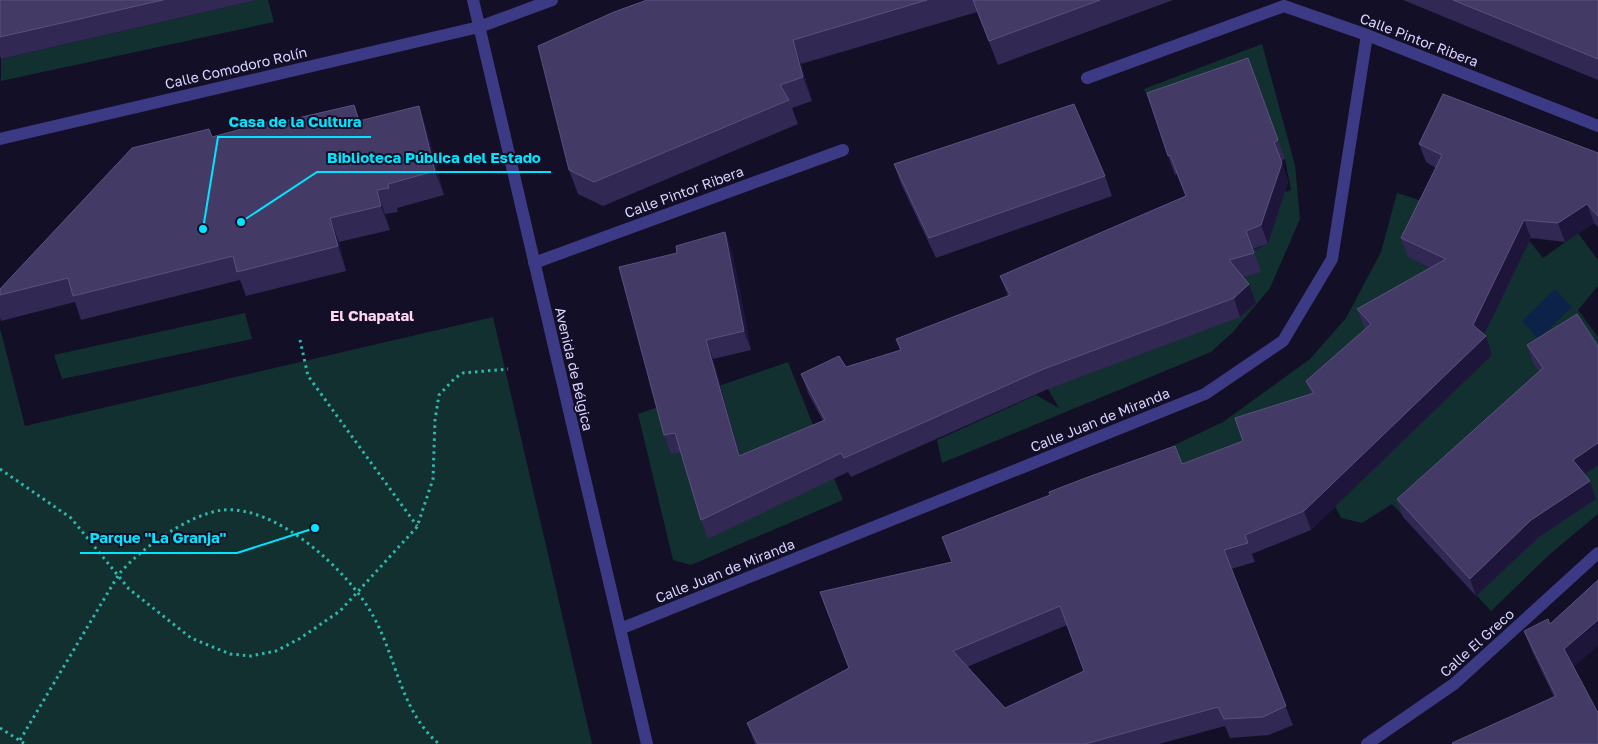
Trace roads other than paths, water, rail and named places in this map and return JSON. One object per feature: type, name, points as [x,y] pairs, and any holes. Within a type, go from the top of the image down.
[{"type":"street","name":"Avenida de Bélgica","points":[[473,0],[647,744]]},
{"type":"street","name":"Calle Comodoro Rolín","points":[[0,139],[479,27],[552,0]]},
{"type":"street","name":"Calle Pintor Ribera","points":[[1087,78],[1284,6],[1367,35],[1598,126]]},
{"type":"street","name":"Calle Juan de Miranda","points":[[620,629],[1205,394],[1284,341],[1332,259],[1367,35]]},
{"type":"street","name":"Calle Pintor Ribera","points":[[534,262],[844,150]]},
{"type":"street","name":"Calle El Greco","points":[[1367,744],[1454,684],[1598,553]]},
{"type":"water","points":[[1555,289],[1572,307],[1538,339],[1522,321]]},
{"type":"place","name":"Biblioteca Pública del Estado","points":[[241,222]]},
{"type":"place","name":"Casa de la Cultura","points":[[203,229]]},
{"type":"place","name":"Parque \"La Granja\"","points":[[315,528]]},
{"type":"district","name":"El Chapatal","points":[[372,316]]}]
